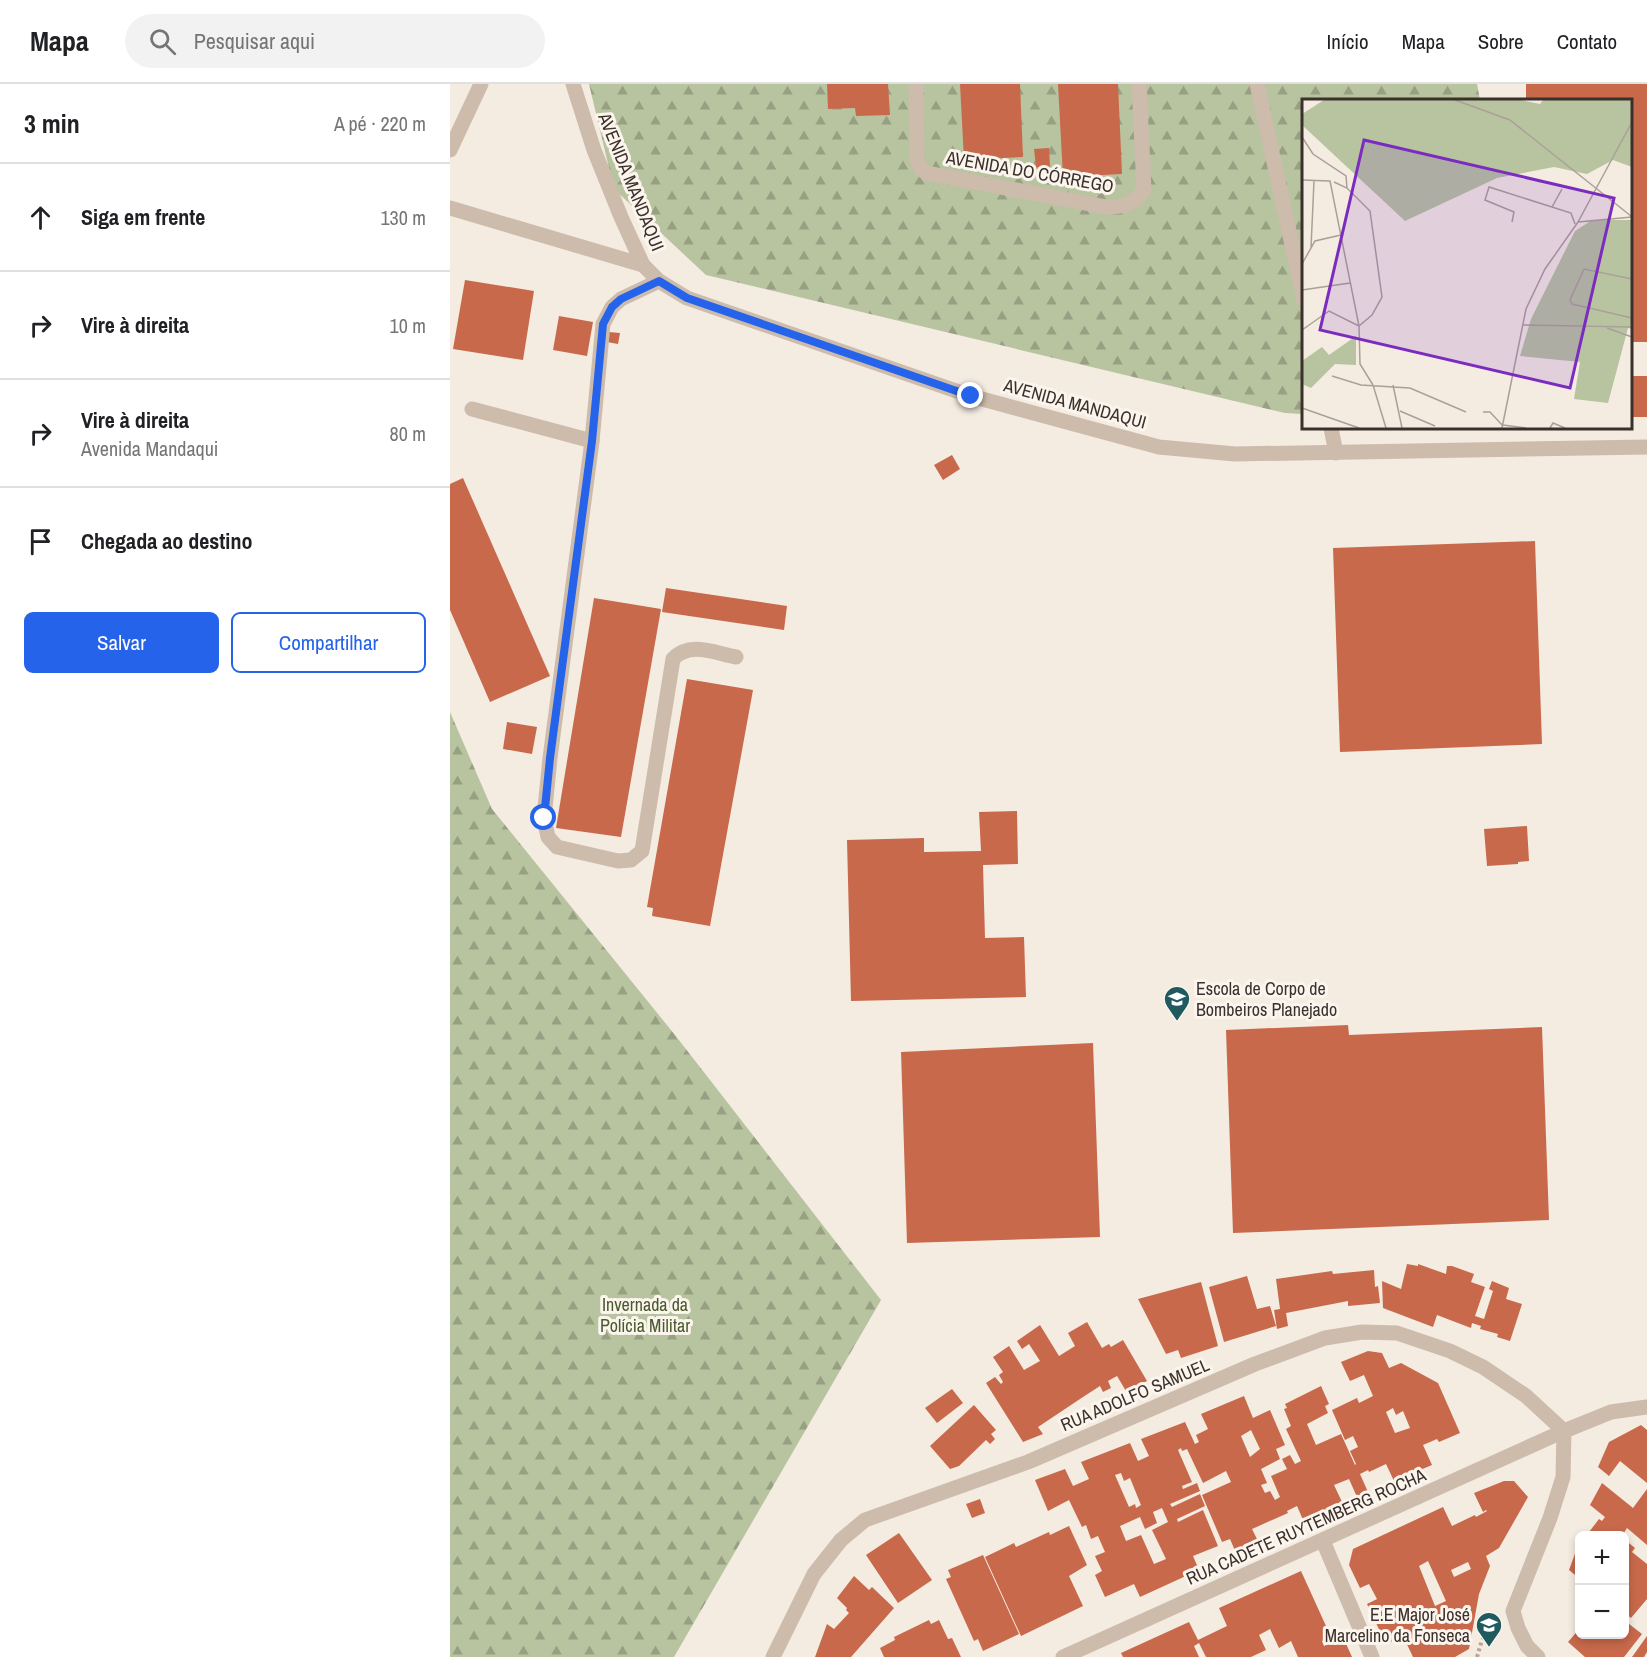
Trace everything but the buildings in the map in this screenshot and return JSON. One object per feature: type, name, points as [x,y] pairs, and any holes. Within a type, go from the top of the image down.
[{"type":"street","points":[[450,150],[481,84]]},
{"type":"street","name":"AVENIDA MANDAQUI","points":[[573,84],[594,150],[621,217],[643,265],[659,281],[687,298],[971,396],[1159,447],[1235,454],[1647,447]]},
{"type":"street","name":"AVENIDA DO CÓRREGO","points":[[916,84],[917,160],[922,170],[927,173],[1106,207],[1122,207],[1136,202],[1144,190],[1139,84]]},
{"type":"street","points":[[1257,84],[1302,291]]},
{"type":"street","points":[[450,208],[643,265]]},
{"type":"street","points":[[659,281],[621,299],[612,307],[603,324],[592,441],[544,818],[548,837],[557,847],[618,861],[631,860],[642,851],[673,659],[681,651],[691,648],[736,657]]},
{"type":"street","points":[[472,409],[592,441]]},
{"type":"street","points":[[1331,429],[1336,453]]},
{"type":"street","name":"RUA ADOLFO SAMUEL","points":[[773,1657],[814,1574],[841,1540],[865,1520],[1028,1462],[1255,1364],[1325,1338],[1362,1332],[1397,1333],[1450,1351],[1484,1367],[1526,1396],[1564,1431]]},
{"type":"street","name":"RUA CADETE RUYTEMBERG ROCHA","points":[[1063,1657],[1564,1431],[1611,1412],[1647,1407]]},
{"type":"street","points":[[1538,1657],[1527,1646],[1513,1611],[1550,1518],[1563,1477],[1564,1431]]},
{"type":"street","points":[[1323,1540],[1372,1657]]},
{"type":"path","points":[[1477,1657],[1488,1630],[1503,1616],[1513,1611]]},
{"type":"green space","points":[[589,84],[1477,84],[1480,99],[1302,99],[1302,414],[1285,413],[706,275],[614,189]]},
{"type":"green space","name":"Invernada da Polícia Militar","points":[[450,712],[492,809],[675,1035],[881,1300],[674,1657],[450,1657]]},
{"type":"place","name":"Escola de Corpo de Bombeiros Planejado","points":[[1177,1022]]},
{"type":"place","name":"E.E Major José Marcelino da Fonseca","points":[[1489,1648]]},
{"type":"route","points":[[544,818],[592,441],[603,324],[612,307],[621,299],[659,281],[687,298],[971,396]]}]
